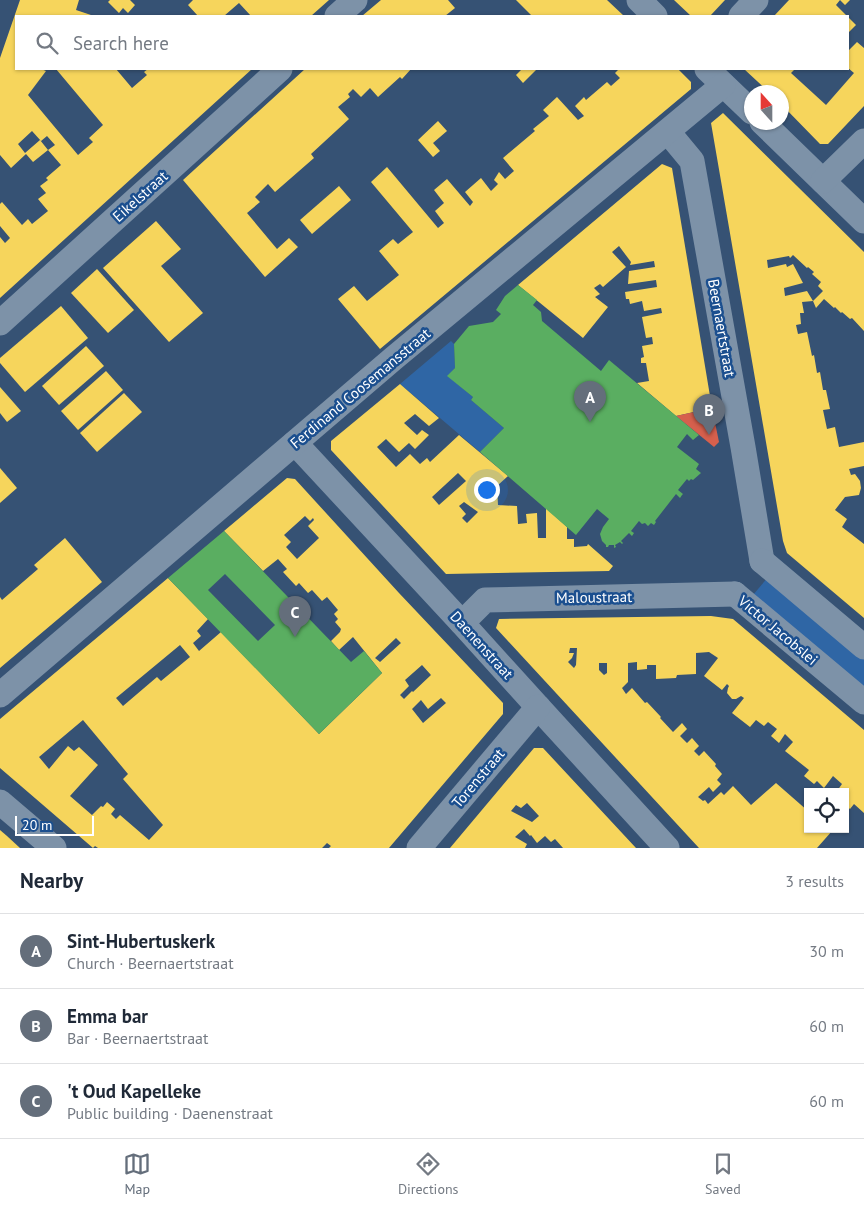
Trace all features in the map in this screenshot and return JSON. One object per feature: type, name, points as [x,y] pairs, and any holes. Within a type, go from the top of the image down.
[{"type":"street","points":[[338,15],[355,0]]},
{"type":"street","points":[[639,0],[654,15]]},
{"type":"street","points":[[742,15],[756,0]]},
{"type":"street","name":"Eikelstraat","points":[[0,323],[279,70]]},
{"type":"street","points":[[715,77],[744,104]]},
{"type":"street","name":"Ferdinand Coosemansstraat","points":[[0,695],[402,352],[668,132],[715,77]]},
{"type":"street","points":[[770,130],[864,221]]},
{"type":"street","name":"Beernaertstraat","points":[[668,132],[692,161],[744,447],[762,561]]},
{"type":"street","points":[[823,181],[864,141]]},
{"type":"street","name":"Daenenstraat","points":[[295,443],[667,848]]},
{"type":"street","points":[[762,561],[864,647]]},
{"type":"street","name":"Victor Jacobslei","points":[[762,561],[735,594],[864,702]]},
{"type":"street","name":"Maloustraat","points":[[462,623],[485,600],[735,594]]},
{"type":"street","name":"Torenstraat","points":[[419,848],[538,707]]},
{"type":"street","points":[[0,802],[54,848]]},
{"type":"shaded area","points":[[451,341],[454,344],[455,368],[448,376],[473,397],[471,400],[504,428],[480,452],[400,384]]},
{"type":"shaded area","points":[[769,576],[864,656],[864,689],[753,595]]},
{"type":"building: Homes","points":[[20,0],[79,0],[76,10],[91,15],[15,15],[15,70],[46,71],[28,95],[78,155],[93,142],[89,138],[103,125],[57,70],[117,70],[132,88],[147,75],[144,72],[147,70],[251,70],[0,298],[0,237],[5,243],[10,238],[0,226],[0,204],[2,202],[22,225],[28,219],[32,224],[48,211],[38,199],[46,193],[40,186],[61,165],[48,150],[33,162],[26,154],[11,168],[0,155],[0,58]],"holes":[[[32,131],[41,141],[47,136],[55,145],[48,150],[40,140],[25,153],[18,144]]]},
{"type":"building: Homes","points":[[110,0],[130,0],[135,5],[128,13],[123,8],[119,13],[108,2]]},
{"type":"building: Homes","points":[[193,0],[329,0],[312,15],[250,15],[239,3],[225,15],[197,15],[188,5]]},
{"type":"building: Homes","points":[[381,0],[448,0],[455,8],[446,15],[363,15]]},
{"type":"building: Homes","points":[[516,0],[607,0],[623,15],[531,15]]},
{"type":"building: Homes","points":[[674,0],[725,0],[711,15],[690,15]]},
{"type":"building: Homes","points":[[789,0],[840,0],[836,5],[846,15],[775,15]]},
{"type":"building: Homes","points":[[840,0],[850,0],[845,5]]},
{"type":"building: Homes","points":[[849,18],[856,25],[849,32]]},
{"type":"building: Homes","points":[[857,42],[864,48],[864,106],[828,144],[820,144],[789,112],[789,85],[761,85],[745,70],[794,70],[791,73],[826,105],[854,73],[849,69],[849,50]]},
{"type":"building: Homes","points":[[304,70],[410,70],[402,79],[400,77],[378,97],[370,88],[361,97],[353,89],[348,94],[350,97],[338,107],[349,119],[311,154],[314,158],[275,192],[268,184],[255,197],[260,202],[247,213],[277,249],[289,238],[298,247],[265,277],[183,180]]},
{"type":"building: Homes","points":[[521,70],[536,70],[523,83],[516,75]]},
{"type":"building: Homes","points":[[618,70],[679,70],[691,82],[691,89],[380,349],[338,299],[354,286],[367,301],[399,275],[379,251],[393,239],[398,244],[413,232],[371,182],[387,167],[438,228],[444,223],[435,211],[444,203],[434,190],[447,179],[470,206],[473,202],[465,192],[481,178],[491,191],[498,184],[494,180],[499,172],[505,179],[514,171],[503,158],[535,131],[533,129],[549,116],[543,110],[557,97],[578,120],[584,116],[575,106],[584,97],[586,100],[607,82],[611,86],[620,78],[615,73]]},
{"type":"building: Homes","points":[[723,113],[864,252],[864,331],[852,318],[850,319],[841,313],[824,299],[816,308],[813,301],[802,302],[804,313],[800,313],[801,324],[796,325],[798,334],[807,332],[817,373],[820,372],[823,390],[826,390],[830,409],[823,410],[827,429],[835,427],[839,447],[864,442],[864,466],[849,469],[851,475],[855,474],[860,481],[859,495],[845,497],[835,510],[847,519],[842,527],[864,544],[864,618],[787,553],[783,541],[711,123]],"holes":[[[793,255],[814,272],[812,274],[821,282],[818,286],[823,291],[813,301],[807,291],[785,296],[784,288],[803,283],[793,264],[787,267],[786,264],[768,268],[767,260],[789,256],[790,258]]]},
{"type":"building: Homes","points":[[438,121],[447,131],[433,143],[440,151],[433,157],[418,140]]},
{"type":"building: Homes","points":[[662,164],[672,168],[712,408],[676,416],[637,383],[649,381],[646,363],[641,363],[641,358],[644,357],[642,346],[653,344],[652,337],[646,338],[642,317],[662,313],[661,308],[644,311],[642,301],[630,304],[629,299],[626,299],[625,292],[657,287],[656,280],[628,284],[629,271],[655,267],[654,261],[630,265],[631,262],[619,246],[612,252],[626,267],[603,287],[600,284],[594,288],[600,294],[595,297],[608,307],[583,338],[518,285]]},
{"type":"building: Homes","points":[[339,186],[351,200],[312,234],[300,220]]},
{"type":"building: Homes","points":[[156,221],[181,249],[161,266],[203,313],[169,342],[103,268]]},
{"type":"building: Homes","points":[[97,269],[134,310],[108,333],[71,293]]},
{"type":"building: Homes","points":[[61,306],[88,338],[25,392],[0,363],[0,358]]},
{"type":"building: Homes","points":[[86,346],[104,366],[59,405],[42,386]]},
{"type":"building: Homes","points":[[106,371],[123,390],[78,430],[61,411]]},
{"type":"building: Homes","points":[[400,384],[439,418],[429,426],[415,414],[404,423],[417,435],[422,430],[429,435],[415,449],[409,443],[399,452],[386,439],[377,447],[396,467],[410,454],[420,464],[427,458],[430,462],[459,435],[508,476],[497,486],[498,505],[517,506],[518,524],[527,523],[526,514],[537,513],[538,538],[546,538],[546,508],[567,527],[567,539],[574,539],[574,547],[587,546],[588,544],[613,566],[609,571],[446,574],[331,450],[331,441]],"holes":[[[458,473],[466,481],[439,505],[432,497]],[[464,502],[478,512],[467,523],[462,518],[466,514],[459,506]]]},
{"type":"building: Homes","points":[[0,387],[21,411],[7,422],[0,413]]},
{"type":"building: Homes","points":[[124,393],[142,412],[97,452],[80,433]]},
{"type":"building: Homes","points":[[0,468],[17,488],[0,503]]},
{"type":"building: Homes","points":[[287,478],[295,479],[503,703],[503,714],[389,848],[329,848],[331,846],[327,843],[322,848],[98,848],[95,846],[93,848],[0,768],[0,719],[168,578],[208,619],[197,631],[201,636],[193,643],[199,651],[221,632],[319,734],[382,673],[353,637],[339,650],[331,641],[341,629],[335,622],[338,619],[334,614],[338,610],[327,597],[322,601],[312,590],[308,593],[299,583],[296,586],[283,572],[287,569],[278,559],[263,571],[224,531]],"holes":[[[305,516],[310,521],[313,518],[314,520],[308,526],[319,538],[297,559],[286,547],[291,542],[284,535]],[[396,638],[401,643],[380,662],[375,658]],[[180,645],[190,657],[161,681],[157,677],[123,706],[116,698]],[[422,665],[431,675],[404,699],[400,695],[409,686],[405,680]],[[441,698],[446,703],[423,723],[412,709],[421,700],[428,709]],[[83,720],[128,774],[123,779],[163,825],[149,840],[120,815],[116,819],[111,814],[115,809],[107,802],[92,815],[70,796],[98,765],[79,747],[74,751],[68,746],[49,769],[39,757]]]},
{"type":"building: Homes","points":[[65,538],[102,582],[0,668],[0,597],[2,600],[38,569],[34,565]]},
{"type":"building: Homes","points":[[711,616],[733,619],[864,730],[864,813],[854,804],[849,808],[849,788],[839,788],[842,784],[833,776],[824,788],[817,781],[814,784],[804,776],[809,770],[785,751],[793,742],[785,734],[779,743],[771,736],[777,729],[768,722],[764,726],[756,720],[750,727],[732,713],[744,698],[741,696],[732,699],[727,693],[729,686],[727,684],[722,690],[704,676],[718,658],[709,652],[696,653],[696,674],[677,675],[676,678],[656,679],[656,665],[647,665],[647,669],[637,670],[637,662],[628,663],[628,682],[622,688],[626,694],[632,688],[673,732],[682,723],[687,729],[680,736],[687,743],[692,738],[699,746],[694,751],[699,756],[704,751],[722,774],[717,780],[721,784],[713,792],[709,787],[698,797],[703,801],[705,800],[708,804],[721,792],[724,795],[733,786],[751,805],[776,783],[804,808],[804,833],[830,833],[817,848],[699,848],[496,628],[499,619]],"holes":[[[570,648],[577,648],[576,665],[574,668],[568,662],[574,653],[569,653]],[[599,663],[607,663],[607,673],[604,675],[599,670]]]},
{"type":"building: Homes","points":[[534,748],[543,748],[636,848],[563,848],[555,839],[551,842],[545,836],[537,843],[524,829],[515,837],[527,844],[525,848],[450,848]],"holes":[[[527,803],[539,816],[532,822],[511,811],[516,805],[521,808]]]},
{"type":"building: Homes","points":[[0,830],[7,836],[20,848],[0,848]]},
{"type":"building: Shops","points":[[712,408],[719,442],[714,447],[676,416]]},
{"type":"building: Public","points":[[518,285],[537,300],[533,305],[541,312],[542,321],[601,371],[609,360],[699,435],[693,440],[687,434],[677,447],[699,464],[696,469],[701,473],[693,480],[689,481],[687,479],[678,490],[683,494],[680,498],[676,494],[654,525],[651,523],[648,526],[639,521],[631,531],[634,533],[632,536],[629,533],[621,541],[622,544],[620,542],[614,548],[614,545],[606,547],[602,541],[600,534],[609,519],[597,509],[576,535],[480,452],[504,428],[471,400],[473,397],[447,376],[455,368],[454,344],[469,326],[493,322],[501,314],[496,310],[505,296]]},
{"type":"building: Public","points":[[224,531],[351,662],[364,651],[382,673],[319,734],[168,578]],"holes":[[[225,574],[275,625],[258,641],[208,590]]]},
{"type":"place","name":"Sint-Hubertuskerk","points":[[590,422]]},
{"type":"place","name":"Emma bar","points":[[709,435]]},
{"type":"place","name":"'t Oud Kapelleke","points":[[295,637]]}]
